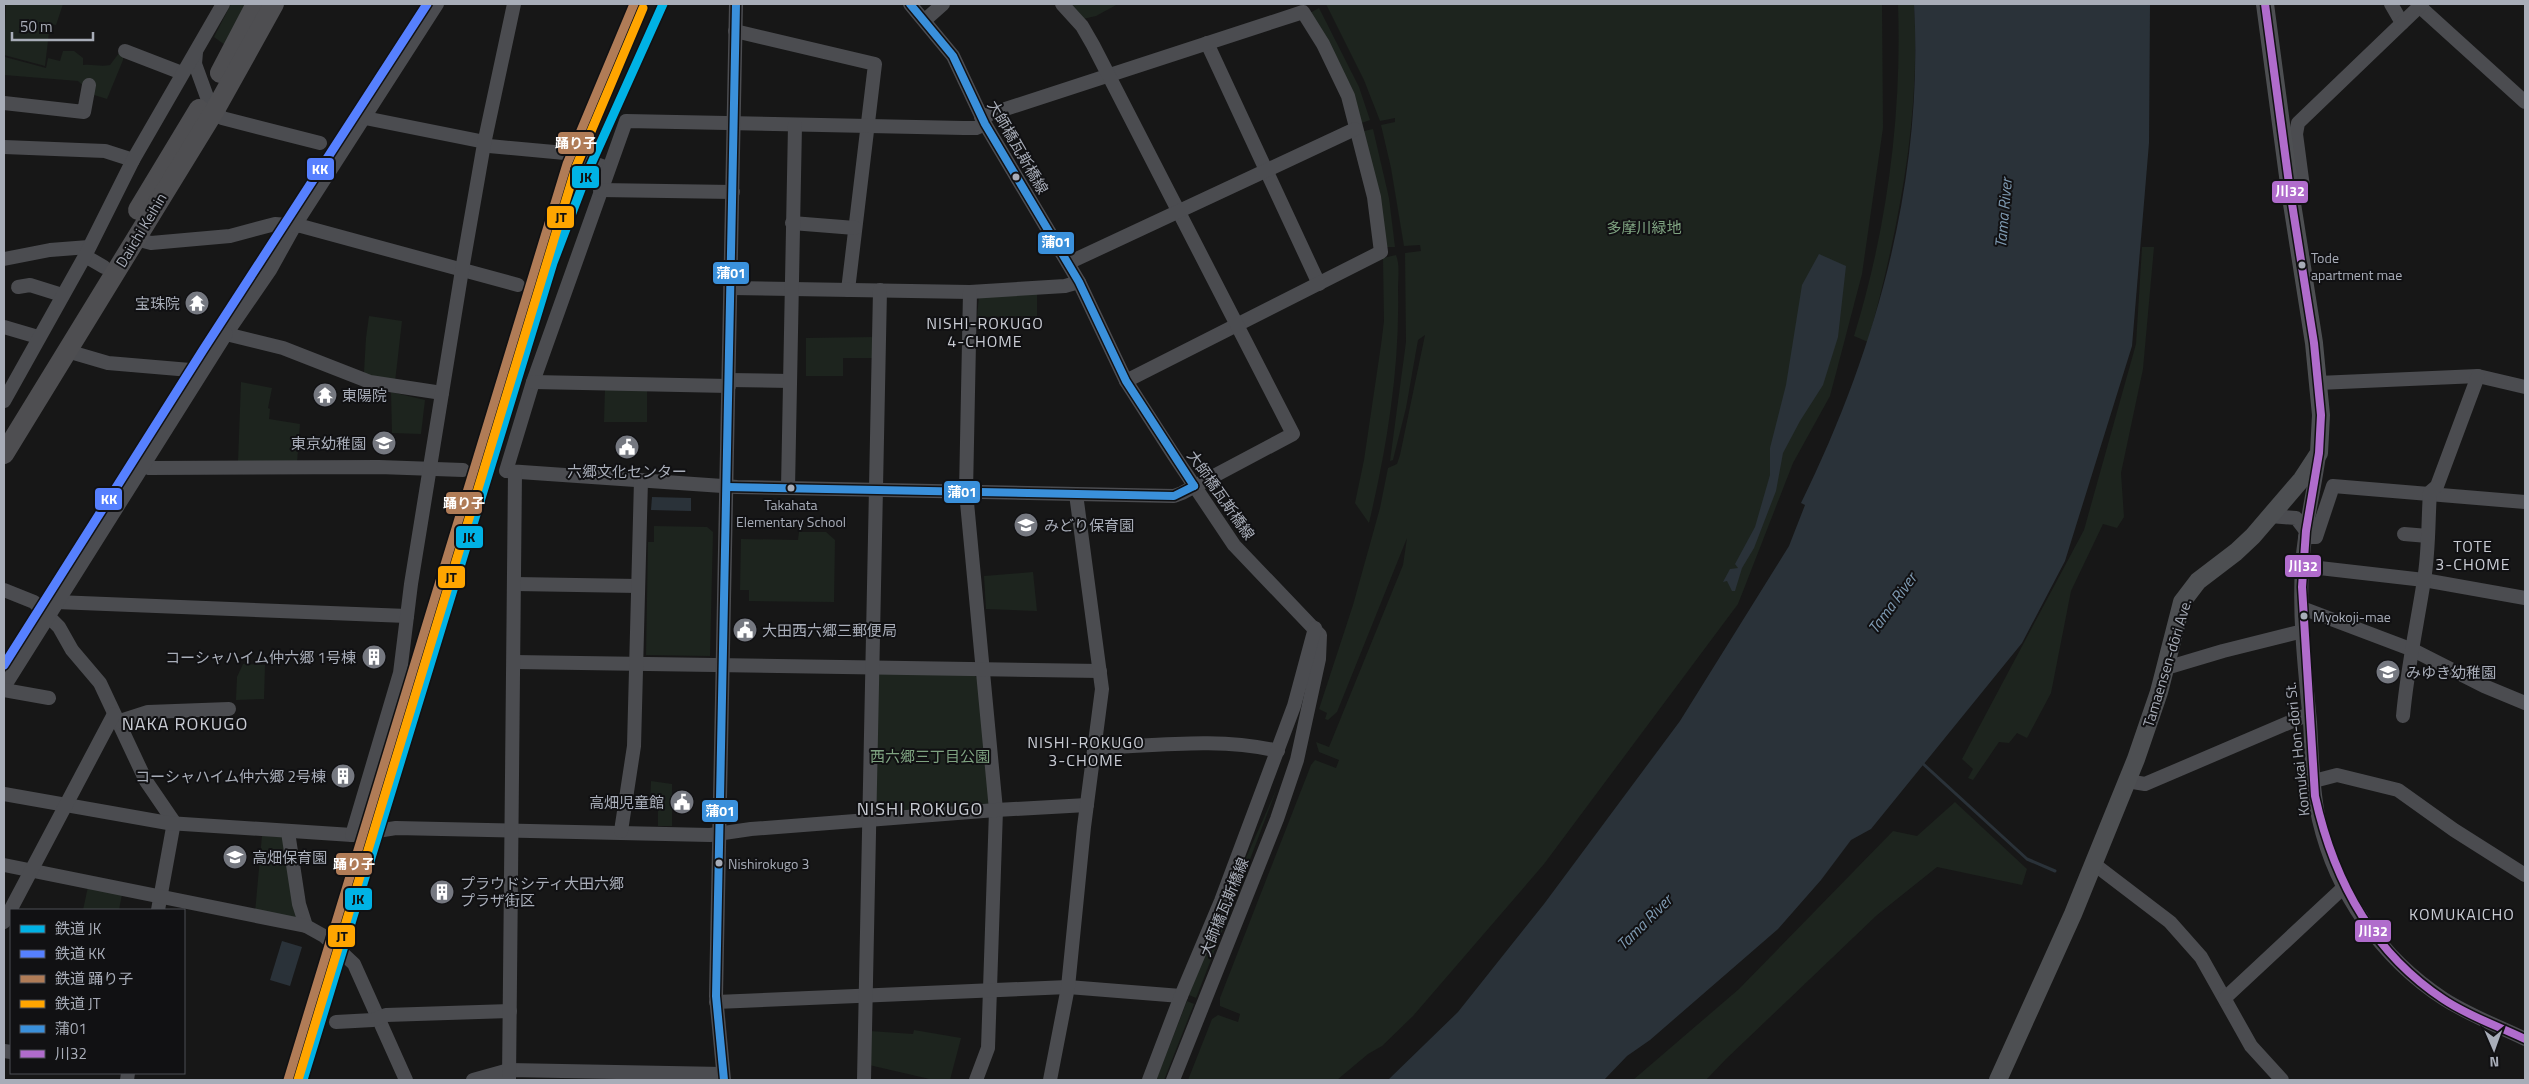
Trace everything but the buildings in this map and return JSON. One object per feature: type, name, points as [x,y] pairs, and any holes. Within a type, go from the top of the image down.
[{"type":"highway","name":"Daiichi Keihin","points":[[4,432],[163,165],[211,104],[256,4]]},
{"type":"highway","name":"Daiichi Keihin","points":[[4,454],[136,239],[211,104],[274,4]]},
{"type":"highway","points":[[211,104],[242,89],[289,4]]},
{"type":"main road","points":[[2265,4],[2290,192],[2309,307],[2321,415],[2319,453]]},
{"type":"main road","name":"Tamaensen-dōri Ave.","points":[[1998,1080],[2094,864],[2127,781],[2152,714],[2166,668],[2179,611],[2187,594],[2198,581],[2236,552],[2270,516],[2302,479],[2319,453]]},
{"type":"street","points":[[4,401],[87,252],[133,160],[223,4]]},
{"type":"street","points":[[49,698],[4,689],[56,602],[144,466],[202,371],[270,270],[295,225],[437,4]]},
{"type":"street","points":[[352,836],[400,674],[429,468],[462,270],[484,144],[514,4]]},
{"type":"street","points":[[473,1080],[509,1075],[723,1077],[716,1002],[736,4]]},
{"type":"street","name":"大師橋瓦斯橋線","points":[[910,4],[925,20],[952,56],[983,121],[1079,282],[1126,380],[1194,486],[1234,546],[1315,628],[1321,640],[1319,659],[1297,760],[1277,819],[1173,1080]]},
{"type":"street","points":[[925,20],[943,4]]},
{"type":"street","points":[[1062,4],[1082,26],[1107,76],[1179,211],[1237,325],[1293,434],[1174,496],[727,486],[506,471],[533,382],[555,326],[600,190],[626,121],[976,128],[983,121],[1107,76],[1303,12],[1323,44],[1344,85],[1374,197],[1381,252],[1237,325],[1126,380]]},
{"type":"street","points":[[2391,4],[2402,23]]},
{"type":"street","points":[[2290,192],[2303,187],[2296,134],[2298,124],[2421,5],[2525,102]]},
{"type":"street","points":[[735,31],[875,64],[848,290]]},
{"type":"street","points":[[1207,43],[1318,284]]},
{"type":"street","points":[[124,51],[182,73]]},
{"type":"street","points":[[196,52],[195,64],[211,104],[226,120],[320,143]]},
{"type":"street","points":[[4,103],[84,112],[89,85]]},
{"type":"street","points":[[365,118],[498,147],[565,154],[608,168]]},
{"type":"street","points":[[788,488],[795,125]]},
{"type":"street","points":[[1068,263],[1355,129]]},
{"type":"street","points":[[4,148],[105,151],[133,160]]},
{"type":"street","points":[[600,190],[732,192]]},
{"type":"street","points":[[792,223],[855,228]]},
{"type":"street","points":[[136,239],[151,243],[230,236],[275,224],[295,225],[518,286]]},
{"type":"street","points":[[4,259],[50,250],[87,252],[104,267]]},
{"type":"street","points":[[731,288],[970,292],[1065,286],[1079,282]]},
{"type":"street","points":[[18,287],[30,285],[62,295]]},
{"type":"street","points":[[864,1080],[880,290]]},
{"type":"street","points":[[970,292],[966,492],[996,810],[988,1048],[979,1080]]},
{"type":"street","points":[[4,327],[38,337]]},
{"type":"street","points":[[226,334],[284,348],[370,382],[442,393]]},
{"type":"street","points":[[67,350],[108,364],[202,371]]},
{"type":"street","points":[[2403,716],[2407,673],[2413,650],[2424,580],[2430,492],[2437,486],[2478,376]]},
{"type":"street","points":[[2318,383],[2478,376],[2525,387]]},
{"type":"street","points":[[533,382],[729,383],[790,381]]},
{"type":"street","name":"Komukai Hon-dōri St.","points":[[2319,453],[2305,534],[2302,566],[2302,608],[2314,781],[2319,820],[2327,846],[2344,886],[2362,918],[2397,961],[2430,989],[2459,1008],[2525,1039]]},
{"type":"street","points":[[144,466],[149,468],[429,468],[464,470]]},
{"type":"street","points":[[509,1075],[516,472]]},
{"type":"street","points":[[621,832],[634,746],[641,480]]},
{"type":"street","points":[[2270,516],[2296,518],[2305,534],[2316,537],[2333,486],[2430,492],[2525,502]]},
{"type":"street","points":[[1050,1080],[1068,988],[1087,805],[1102,689],[1076,494]]},
{"type":"street","points":[[2404,534],[2428,536]]},
{"type":"street","points":[[2302,566],[2424,580],[2525,598]]},
{"type":"street","points":[[516,584],[638,586]]},
{"type":"street","points":[[4,590],[34,602],[59,627],[72,650],[100,683],[155,796],[174,822],[159,904]]},
{"type":"street","points":[[56,602],[407,616]]},
{"type":"street","points":[[2302,608],[2413,650],[2484,686],[2525,703]]},
{"type":"street","points":[[1149,1080],[1181,996],[1221,901],[1278,751],[1305,673],[1315,628]]},
{"type":"street","points":[[2166,668],[2223,651],[2303,632]]},
{"type":"street","points":[[514,662],[872,669],[1100,671]]},
{"type":"street","points":[[11,909],[64,806],[116,718],[148,712],[229,709]]},
{"type":"street","points":[[2127,781],[2145,784],[2309,714]]},
{"type":"street","points":[[1095,748],[1173,744],[1251,745],[1278,751]]},
{"type":"street","points":[[2314,781],[2337,775],[2398,790],[2454,830],[2525,875]]},
{"type":"street","points":[[4,794],[64,806],[174,822],[352,836],[396,828],[720,834],[770,828],[869,822],[996,810],[1087,805]]},
{"type":"street","points":[[288,832],[299,904],[306,926]]},
{"type":"street","points":[[2094,864],[2170,922],[2200,957],[2251,1046],[2282,1080]]},
{"type":"street","points":[[4,865],[31,870],[159,904],[306,926],[324,936],[354,964],[406,1080]]},
{"type":"street","points":[[2225,998],[2344,886]]},
{"type":"street","points":[[4,922],[10,910]]},
{"type":"street","points":[[716,1002],[1068,988],[1181,996]]},
{"type":"street","points":[[336,1022],[379,1018],[386,1015],[510,1011]]},
{"type":"green space","points":[[6,4],[63,4],[56,25],[50,24],[45,66],[4,55]]},
{"type":"green space","points":[[231,4],[246,4],[225,45],[214,37]]},
{"type":"green space","points":[[1069,4],[1118,4],[1096,16],[1083,19]]},
{"type":"green space","name":"多摩川緑地","points":[[1326,4],[1882,4],[1883,128],[1862,274],[1830,396],[1793,463],[1738,604],[1544,864],[1413,1016],[1382,1046],[1368,1054],[1337,1080],[1188,1080],[1212,1019],[1218,1015],[1238,1022],[1240,1014],[1220,1006],[1220,998],[1311,765],[1315,760],[1336,768],[1339,760],[1319,752],[1316,742],[1329,747],[1403,565],[1407,538],[1337,712],[1328,720],[1325,719],[1327,713],[1319,709],[1353,605],[1380,508],[1388,468],[1397,464],[1400,455],[1425,335],[1418,340],[1406,408],[1393,460],[1390,461],[1406,342],[1405,253],[1421,251],[1420,245],[1404,246],[1391,168],[1381,125],[1395,122],[1395,118],[1380,121],[1364,80]]},
{"type":"green space","points":[[1898,4],[1914,4],[1914,90],[1905,175],[1898,217],[1868,342],[1854,336],[1866,296],[1875,255],[1890,172],[1895,130],[1899,46]]},
{"type":"green space","points":[[1319,8],[1359,87],[1370,120],[1359,124],[1308,14]]},
{"type":"green space","points":[[63,51],[74,51],[83,58],[83,65],[100,66],[110,65],[119,53],[123,53],[123,60],[107,99],[94,95],[78,81],[4,75],[5,57],[46,68],[48,58],[60,61]]},
{"type":"green space","points":[[1373,129],[1389,198],[1395,247],[1385,247],[1360,132]]},
{"type":"green space","points":[[2142,247],[2154,247],[2143,369],[2121,473],[2124,517],[2117,528],[2103,524],[2071,591],[2051,693],[2027,738],[2017,733],[2009,743],[1999,742],[1973,780],[1968,778],[1973,769],[1962,759],[2084,530],[2136,344]]},
{"type":"green space","points":[[1396,255],[1398,267],[1397,348],[1387,436],[1369,523],[1355,503],[1364,460],[1384,321],[1383,258]]},
{"type":"green space","points":[[1037,292],[1037,316],[977,317],[979,296]]},
{"type":"green space","points":[[369,316],[402,321],[395,382],[369,378],[364,372]]},
{"type":"green space","points":[[874,337],[873,358],[843,358],[843,376],[806,376],[806,338]]},
{"type":"green space","points":[[241,382],[272,388],[268,408],[270,409],[269,419],[300,424],[297,463],[238,462]]},
{"type":"green space","points":[[605,388],[647,389],[647,422],[604,422]]},
{"type":"green space","points":[[391,392],[425,400],[421,434],[392,433]]},
{"type":"green space","name":"Takahata Elementary School","points":[[654,526],[707,527],[713,532],[710,656],[646,655],[648,542],[654,542]]},
{"type":"green space","points":[[799,532],[826,532],[835,540],[834,602],[749,601],[749,590],[740,590],[741,539],[798,540]]},
{"type":"green space","points":[[1033,572],[1037,611],[986,609],[984,576]]},
{"type":"green space","points":[[243,664],[265,665],[264,699],[236,700],[237,677]]},
{"type":"green space","name":"西六郷三丁目公園","points":[[883,672],[974,675],[978,679],[990,802],[986,806],[877,816],[873,812],[878,675]]},
{"type":"green space","points":[[651,781],[672,784],[672,826],[658,826],[658,804],[650,804]]},
{"type":"green space","points":[[1277,788],[1226,923],[1218,921]]},
{"type":"green space","points":[[1955,802],[2027,869],[2022,885],[1937,867],[1877,915],[1706,1080],[1633,1080],[1739,989],[1893,831],[1917,836]]},
{"type":"green space","points":[[262,835],[281,837],[286,840],[301,924],[255,913]]},
{"type":"green space","points":[[89,882],[123,889],[119,909],[83,909]]},
{"type":"green space","points":[[1216,926],[1223,929],[1196,998],[1189,995]]},
{"type":"green space","points":[[1187,1001],[1194,1004],[1164,1080],[1156,1080]]},
{"type":"green space","points":[[914,1030],[961,1038],[950,1080],[934,1080],[869,1065],[870,1031],[913,1034]]},
{"type":"water","name":"Tama River","points":[[1914,4],[2150,4],[2149,143],[2132,346],[2065,561],[2022,643],[1871,829],[1851,840],[1821,880],[1778,929],[1650,1040],[1627,1056],[1604,1080],[1388,1080],[1458,1012],[1544,904],[1680,721],[1789,546],[1805,505],[1801,503],[1828,444],[1852,384],[1873,323],[1890,261],[1903,197],[1911,133],[1915,69]]},
{"type":"water","points":[[1819,254],[1846,266],[1838,337],[1823,385],[1800,421],[1783,453],[1776,491],[1754,548],[1742,568],[1735,591],[1732,591],[1727,581],[1723,582],[1730,569],[1738,568],[1735,564],[1755,527],[1770,475],[1770,448],[1786,385],[1802,285]]},
{"type":"water","points":[[652,497],[691,498],[691,511],[651,510]]},
{"type":"water","points":[[282,941],[302,947],[290,986],[270,980]]},
{"type":"waterway","points":[[1921,762],[2027,859],[2055,871]]},
{"type":"rail line","name":"KK","points":[[4,665],[203,350],[427,4]]},
{"type":"rail line","name":"踊り子","points":[[288,1080],[567,164],[634,4]]},
{"type":"rail line","name":"JK","points":[[303,1080],[553,263],[588,171],[663,4]]},
{"type":"rail line","name":"JT","points":[[298,1080],[576,167],[643,8]]},
{"type":"transit line","name":"蒲01","points":[[724,1080],[716,996],[736,4]]},
{"type":"transit line","name":"蒲01","points":[[910,4],[953,56],[985,124],[1079,282],[1126,381],[1194,486]]},
{"type":"transit line","name":"川32","points":[[2265,4],[2290,191],[2314,343],[2321,415],[2319,453],[2306,531],[2302,587],[2315,796],[2333,856],[2345,884],[2359,911],[2376,936],[2418,980],[2443,999],[2473,1016],[2525,1039]]},
{"type":"transit line","name":"蒲01","points":[[727,487],[1174,496],[1194,486]]},
{"type":"place","name":"Tode apartment mae","points":[[2302,265]]},
{"type":"place","name":"宝珠院","points":[[197,303]]},
{"type":"place","name":"東陽院","points":[[325,395]]},
{"type":"place","name":"東京幼稚園","points":[[384,443]]},
{"type":"place","name":"六郷文化センター","points":[[627,447]]},
{"type":"place","name":"Takahata Elementary School","points":[[791,488]]},
{"type":"place","name":"みどり保育園","points":[[1026,525]]},
{"type":"place","name":"Myokoji-mae","points":[[2304,616]]},
{"type":"place","name":"大田西六郷三郵便局","points":[[745,630]]},
{"type":"place","name":"コーシャハイム仲六郷 1号棟","points":[[374,657]]},
{"type":"place","name":"みゆき幼稚園","points":[[2388,672]]},
{"type":"place","name":"コーシャハイム仲六郷 2号棟","points":[[343,776]]},
{"type":"place","name":"高畑児童館","points":[[682,802]]},
{"type":"place","name":"高畑保育園","points":[[235,857]]},
{"type":"place","name":"Nishirokugo 3","points":[[719,863]]},
{"type":"place","name":"プラウドシティ大田六郷 プラザ街区","points":[[442,892]]},
{"type":"district","name":"NISHI-ROKUGO 4-CHOME","points":[[985,332]]},
{"type":"district","name":"TOTE 3-CHOME","points":[[2473,555]]},
{"type":"district","name":"NAKA ROKUGO","points":[[185,723]]},
{"type":"district","name":"NISHI-ROKUGO 3-CHOME","points":[[1086,751]]},
{"type":"district","name":"NISHI ROKUGO","points":[[920,808]]},
{"type":"district","name":"KOMUKAICHO","points":[[2462,914]]}]
